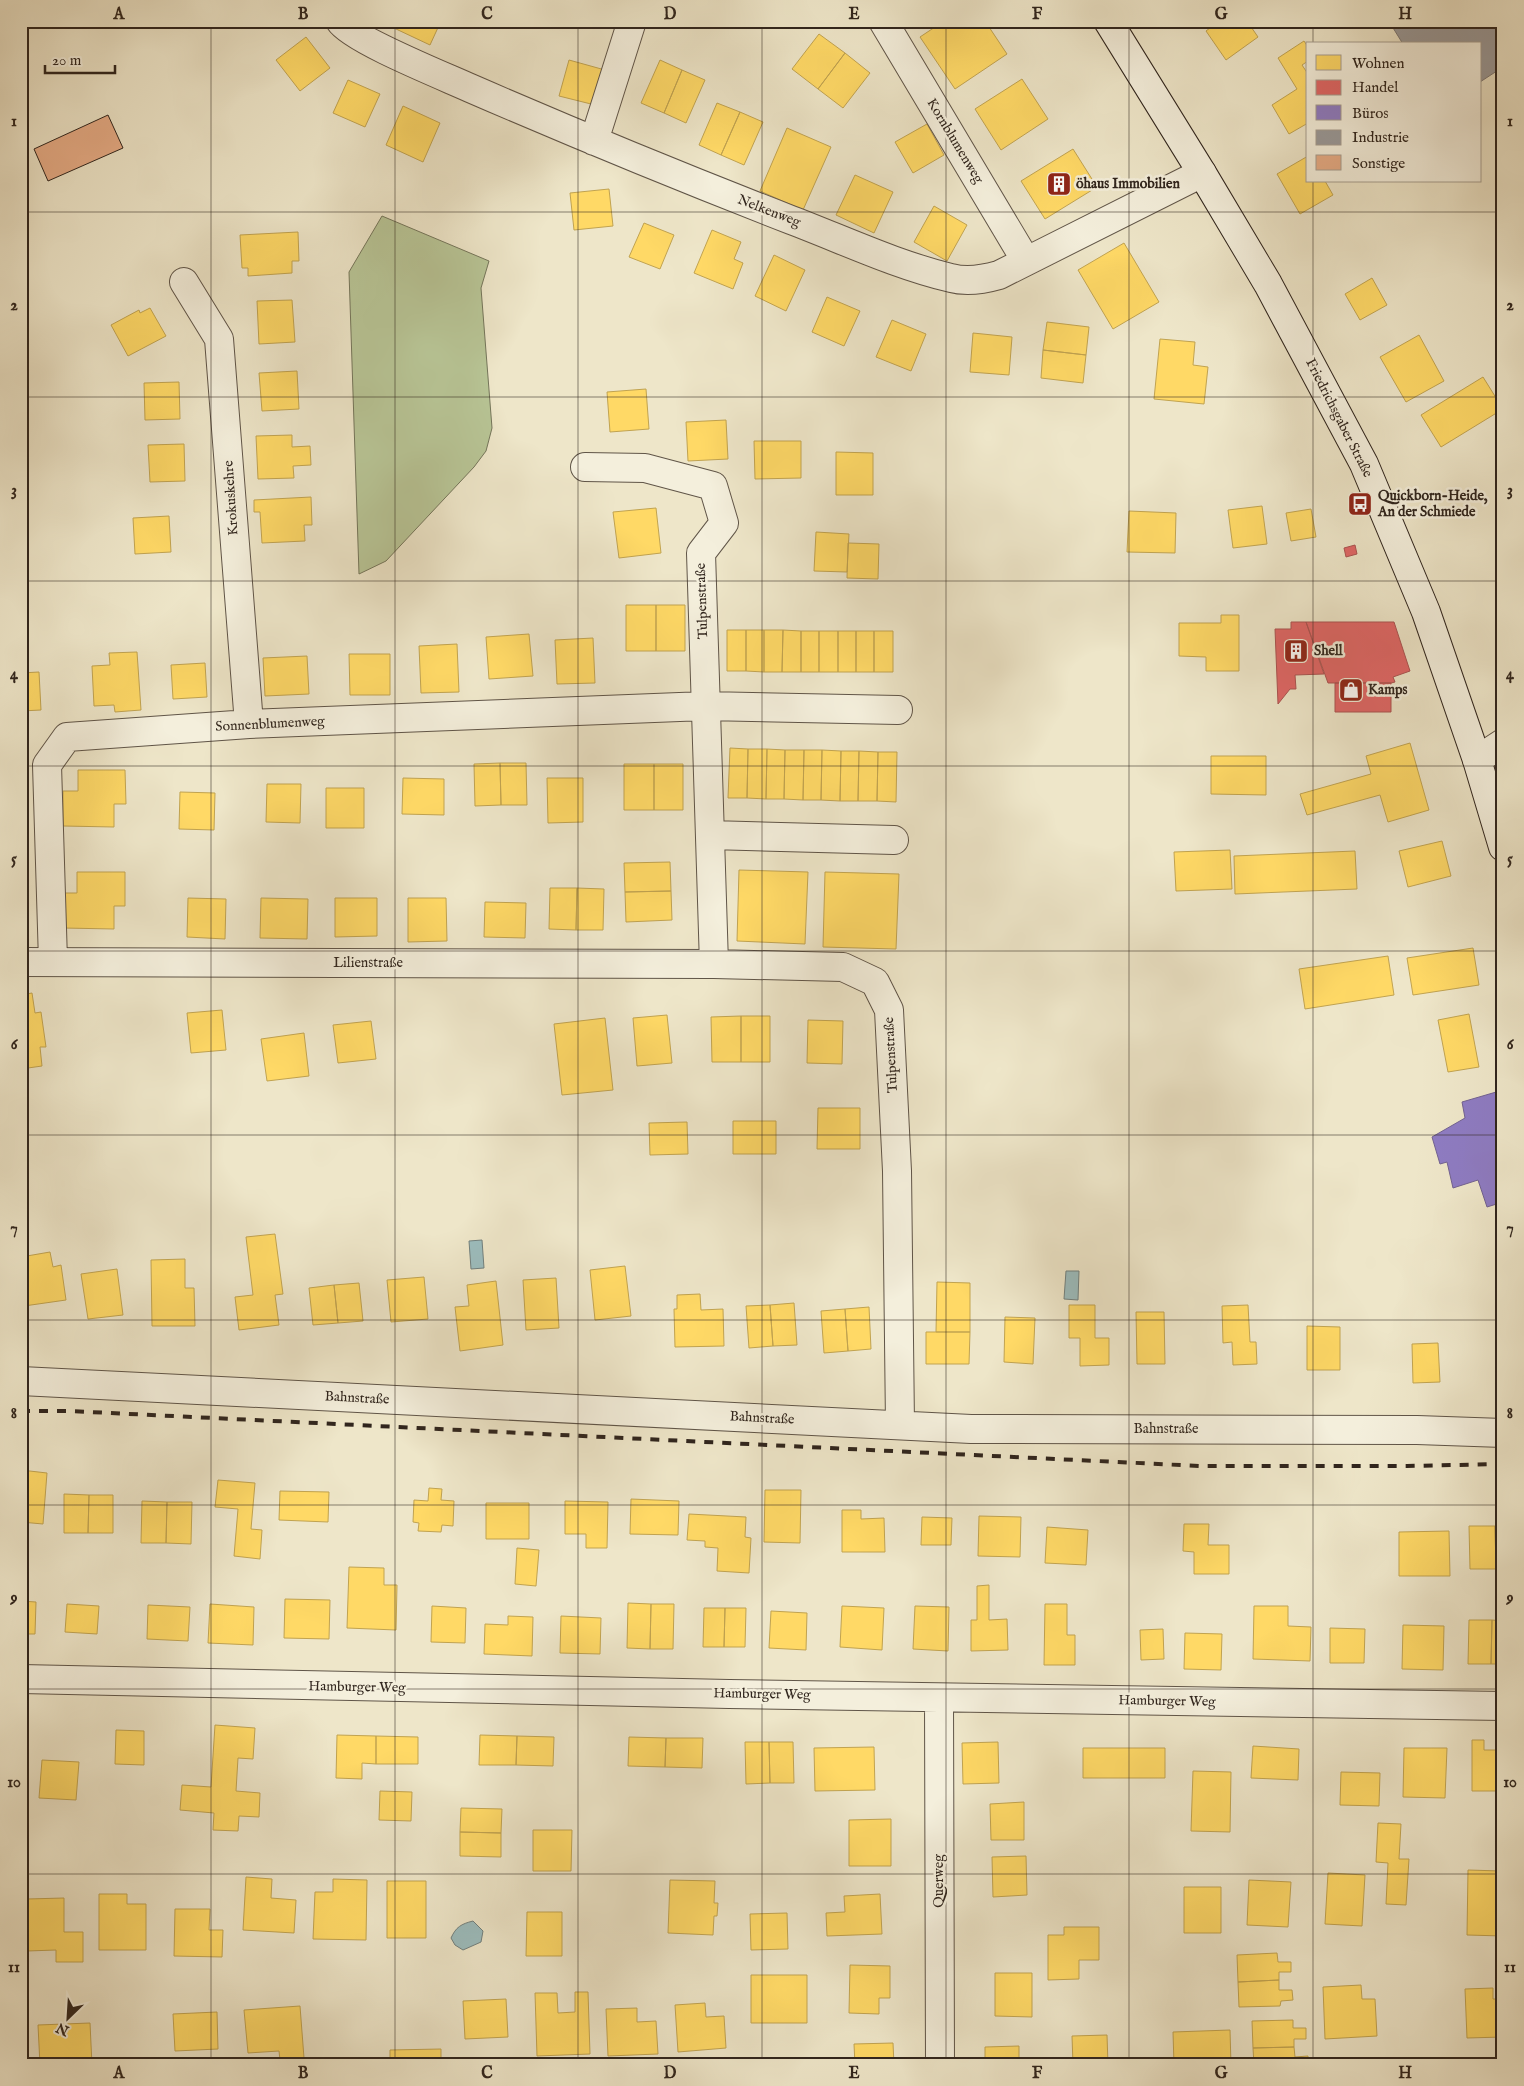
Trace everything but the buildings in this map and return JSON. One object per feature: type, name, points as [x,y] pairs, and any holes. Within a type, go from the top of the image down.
[{"type":"street","name":"Nelkenweg","points":[[340,21],[344,27],[365,39],[445,77],[594,141],[883,256],[953,279],[983,279],[1000,275],[1202,173]]},
{"type":"street","points":[[594,141],[632,21]]},
{"type":"street","name":"Kornblumenweg","points":[[883,21],[1026,261]]},
{"type":"street","name":"Friedrichsgaber Straße","points":[[1108,21],[1268,284],[1364,464],[1426,612],[1477,760],[1503,847]]},
{"type":"street","name":"Krokuskehre","points":[[184,282],[219,339],[249,724]]},
{"type":"street","name":"Tulpenstraße","points":[[585,467],[645,468],[713,486],[724,523],[701,553],[714,964],[843,968],[875,982],[889,1010],[897,1171],[900,1425]]},
{"type":"street","points":[[705,706],[898,710]]},
{"type":"street","name":"Sonnenblumenweg","points":[[53,961],[47,764],[67,737],[249,724],[705,706]]},
{"type":"street","points":[[1477,760],[1503,743]]},
{"type":"street","points":[[710,835],[894,840]]},
{"type":"street","name":"Lilienstraße","points":[[21,962],[714,964]]},
{"type":"street","name":"Bahnstraße","points":[[21,1381],[971,1429],[1417,1430],[1503,1434]]},
{"type":"street","name":"Hamburger Weg","points":[[21,1679],[939,1698],[1503,1706]]},
{"type":"street","name":"Querweg","points":[[939,1698],[940,2065]]},
{"type":"green space","points":[[382,216],[489,261],[481,288],[492,428],[486,451],[474,467],[386,561],[359,574],[349,272]]},
{"type":"water","points":[[482,1240],[484,1268],[471,1269],[469,1241]]},
{"type":"water","points":[[1066,1271],[1079,1271],[1078,1300],[1064,1299]]},
{"type":"water","points":[[473,1921],[483,1931],[481,1942],[463,1950],[455,1945],[451,1938],[459,1926]]},
{"type":"railway","points":[[21,1411],[69,1411],[1200,1466],[1503,1464]]},
{"type":"place","name":"öhaus Immobilien","points":[[1059,184]]},
{"type":"place","name":"Quickborn-Heide, An der Schmiede","points":[[1360,504]]},
{"type":"place","name":"Shell","points":[[1296,651]]},
{"type":"place","name":"Kamps","points":[[1351,690]]}]
